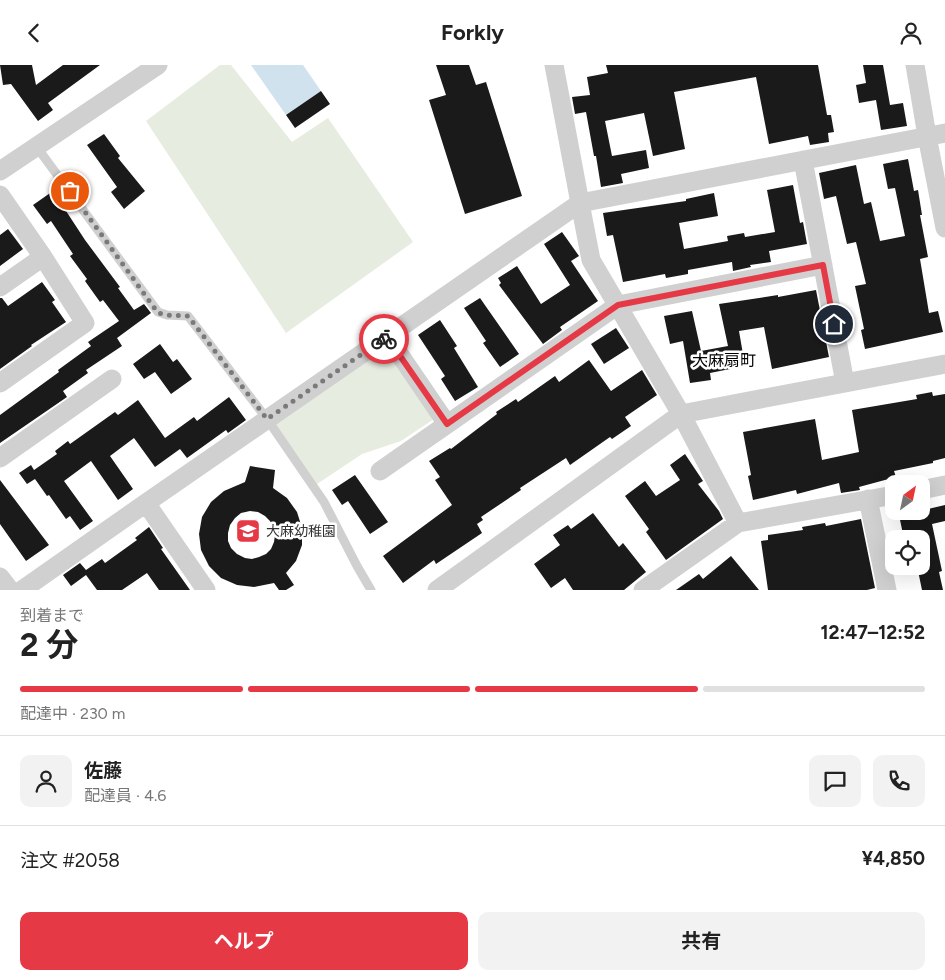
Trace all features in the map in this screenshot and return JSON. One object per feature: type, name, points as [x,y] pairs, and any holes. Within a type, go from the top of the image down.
[{"type":"street","points":[[0,171],[158,65]]},
{"type":"street","points":[[554,65],[591,260],[681,414],[738,523]]},
{"type":"street","points":[[915,65],[936,134],[945,229]]},
{"type":"street","points":[[22,590],[580,203],[936,134]]},
{"type":"street","points":[[803,160],[846,383]]},
{"type":"street","points":[[0,195],[86,323],[0,383]]},
{"type":"street","points":[[0,287],[43,257]]},
{"type":"street","points":[[380,471],[618,305],[823,265]]},
{"type":"street","points":[[387,337],[447,424]]},
{"type":"street","points":[[437,590],[681,414],[945,364]]},
{"type":"street","points":[[0,458],[112,379]]},
{"type":"street","points":[[930,488],[945,485]]},
{"type":"street","points":[[643,590],[738,523],[885,496]]},
{"type":"street","points":[[868,499],[887,590]]},
{"type":"street","points":[[146,503],[206,590]]},
{"type":"street","points":[[0,577],[10,590]]},
{"type":"lane","points":[[36,146],[158,313],[188,316],[267,419],[324,502],[371,590]]},
{"type":"shaded area","points":[[220,65],[231,65],[292,142],[328,118],[413,242],[286,333],[146,121]]},
{"type":"shaded area","points":[[384,349],[434,419],[401,441],[362,454],[317,484],[275,424]]},
{"type":"water","points":[[251,65],[303,65],[321,91],[286,115]]},
{"type":"building","points":[[0,65],[32,65],[36,85],[63,65],[100,65],[48,103],[53,110],[38,121],[11,84],[3,85]]},
{"type":"building","points":[[436,65],[469,65],[476,85],[486,82],[522,196],[465,214],[429,100],[446,95]]},
{"type":"building","points":[[606,65],[818,65],[827,115],[831,115],[834,132],[828,133],[829,142],[810,145],[808,136],[769,144],[756,77],[674,92],[685,149],[653,156],[644,113],[605,121],[612,156],[646,150],[649,168],[621,174],[623,183],[601,187],[586,112],[575,114],[572,97],[590,95],[587,77],[608,73]]},
{"type":"building","points":[[863,65],[883,65],[890,105],[903,103],[907,126],[881,130],[876,100],[859,103],[856,85],[866,83]]},
{"type":"building","points":[[321,91],[330,104],[295,128],[286,115]]},
{"type":"building","points":[[104,134],[120,156],[118,158],[145,191],[124,209],[111,192],[117,187],[87,145]]},
{"type":"building","points":[[908,159],[914,191],[918,190],[922,215],[920,215],[928,257],[920,259],[929,313],[938,311],[943,332],[865,349],[861,330],[864,329],[855,286],[866,284],[856,242],[847,244],[836,196],[824,199],[819,173],[856,165],[864,204],[871,202],[880,241],[905,236],[895,188],[888,189],[883,164]]},
{"type":"building","points":[[793,185],[800,223],[803,222],[807,244],[769,251],[771,262],[750,265],[751,267],[733,271],[732,262],[688,270],[688,274],[666,278],[665,274],[623,282],[613,235],[607,236],[603,213],[686,201],[686,199],[714,193],[718,216],[679,223],[684,249],[728,241],[727,236],[744,233],[745,237],[775,232],[767,190]]},
{"type":"building","points":[[53,191],[134,310],[144,304],[151,313],[117,338],[122,346],[86,370],[88,373],[63,391],[67,397],[0,443],[0,415],[59,372],[58,370],[91,346],[88,342],[119,321],[103,300],[100,302],[85,281],[87,279],[70,256],[73,254],[51,221],[47,224],[33,205]]},
{"type":"building","points":[[8,229],[23,249],[0,266],[0,235]]},
{"type":"building","points":[[562,232],[579,256],[571,261],[598,301],[560,327],[562,330],[543,344],[499,285],[501,283],[498,278],[517,266],[541,304],[570,285],[544,244]]},
{"type":"building","points":[[42,282],[55,300],[52,302],[66,322],[31,345],[0,369],[0,298],[8,306]]},
{"type":"building","points":[[816,290],[829,357],[772,369],[764,327],[739,331],[745,366],[710,373],[711,380],[690,383],[683,341],[670,344],[664,316],[692,311],[701,351],[728,346],[719,304]]},
{"type":"building","points":[[480,298],[519,354],[500,367],[483,343],[486,341],[464,308]]},
{"type":"building","points":[[440,320],[457,346],[454,348],[478,387],[455,401],[441,379],[445,376],[418,335]]},
{"type":"building","points":[[616,328],[629,348],[604,364],[591,344]]},
{"type":"building","points":[[160,344],[173,362],[177,359],[192,379],[171,394],[155,372],[144,379],[133,364]]},
{"type":"building","points":[[589,360],[611,391],[642,370],[657,395],[625,417],[631,426],[612,439],[610,437],[570,465],[566,458],[520,488],[521,490],[481,517],[483,520],[477,524],[482,533],[436,564],[434,560],[403,583],[383,556],[452,505],[435,480],[440,477],[429,461],[451,449],[497,414],[496,412],[516,399],[518,402],[555,376],[559,382]]},
{"type":"building","points":[[932,392],[933,396],[945,394],[945,458],[933,461],[933,463],[894,471],[895,475],[885,475],[885,480],[859,487],[860,490],[841,493],[839,483],[797,494],[796,490],[753,500],[748,476],[751,475],[743,432],[815,419],[822,460],[859,452],[852,410],[917,399],[916,395]]},
{"type":"building","points":[[229,397],[246,420],[228,433],[226,430],[187,458],[180,449],[155,467],[134,438],[110,456],[133,489],[118,500],[91,461],[64,481],[93,521],[80,530],[70,516],[66,519],[35,479],[27,484],[19,473],[31,465],[34,470],[57,454],[55,451],[68,441],[70,444],[115,412],[118,415],[138,400],[165,438],[194,417],[197,421]]},
{"type":"building","points":[[685,454],[703,481],[698,484],[723,519],[666,560],[646,532],[649,529],[625,496],[645,481],[656,496],[680,480],[670,465]]},
{"type":"building","points":[[250,466],[275,470],[273,488],[287,498],[297,512],[302,528],[302,545],[296,561],[286,573],[294,585],[286,590],[279,590],[274,583],[254,587],[237,585],[221,578],[209,566],[201,550],[199,534],[202,517],[211,502],[224,491],[245,482]],"holes":[[[258,512],[265,516],[274,528],[274,542],[266,554],[252,559],[245,558],[231,548],[228,541],[230,525],[241,513]]]},
{"type":"building","points":[[355,475],[388,522],[370,534],[348,501],[342,505],[332,490]]},
{"type":"building","points":[[0,480],[49,545],[26,561],[0,524]]},
{"type":"building","points":[[945,505],[945,521],[932,524],[942,571],[939,572],[943,590],[922,590],[919,575],[930,575],[930,530],[902,530],[900,520],[930,520],[930,509]]},
{"type":"building","points":[[593,513],[619,547],[623,543],[646,572],[624,590],[573,590],[565,578],[551,588],[534,564],[560,545],[553,535],[568,525],[571,529]]},
{"type":"building","points":[[861,519],[875,588],[867,590],[768,590],[761,541],[768,540],[768,535],[803,530],[802,527],[825,523],[826,526]]},
{"type":"building","points":[[149,527],[163,548],[161,549],[190,590],[159,590],[147,573],[122,590],[97,590],[86,575],[71,586],[63,575],[80,563],[86,570],[102,559],[105,563],[137,540],[135,538]]},
{"type":"building","points":[[731,556],[759,590],[676,590],[699,574],[703,579]]},
{"type":"way so far","points":[[70,191],[158,313],[188,316],[267,419],[384,339]]},
{"type":"place","name":"大麻幼稚園","points":[[248,531]]},
{"type":"district","name":"大麻扇町","points":[[724,360]]},
{"type":"route","points":[[384,339],[387,337],[447,424],[618,305],[823,265],[834,324]]}]
